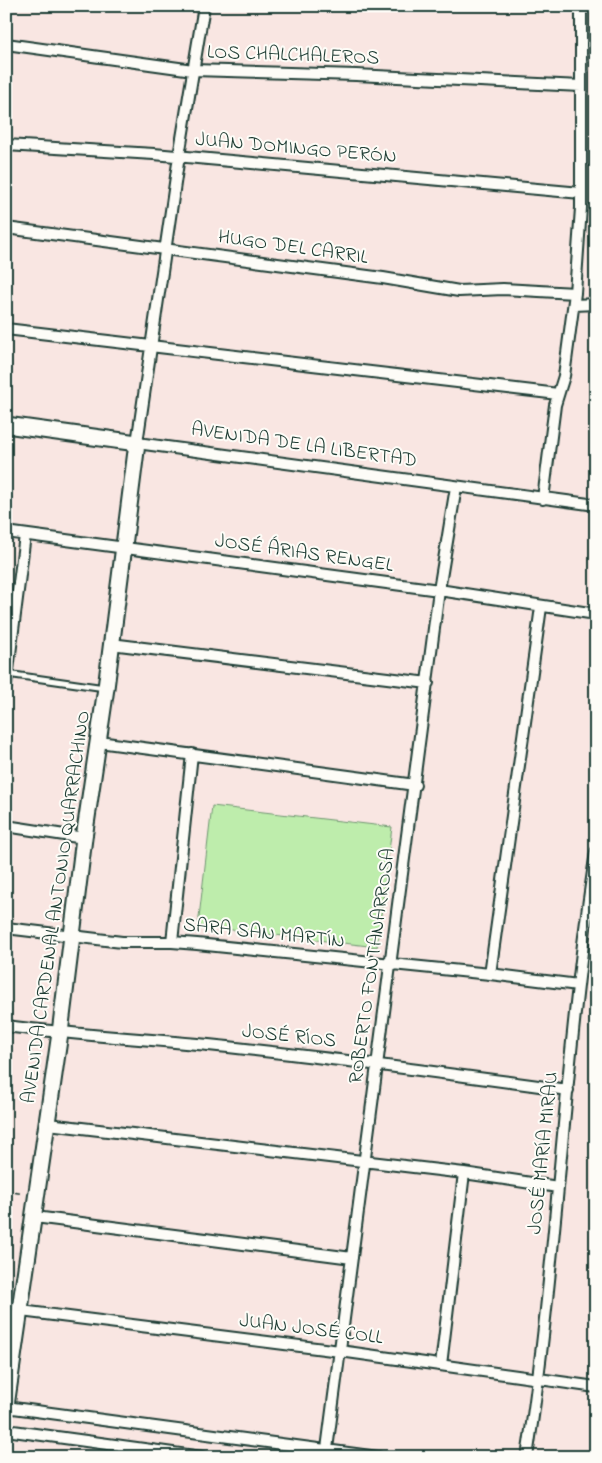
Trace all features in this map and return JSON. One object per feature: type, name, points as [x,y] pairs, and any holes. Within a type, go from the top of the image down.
[{"type":"street","points":[[137,443],[179,156],[204,6]]},
{"type":"street","points":[[543,499],[558,394],[564,376],[576,293],[581,193],[581,6]]},
{"type":"street","name":"LOS CHALCHALEROS","points":[[6,44],[193,70],[356,75],[581,86]]},
{"type":"street","name":"JUAN DOMINGO PERÓN","points":[[6,145],[179,156],[581,193]]},
{"type":"street","name":"HUGO DEL CARRIL","points":[[6,228],[383,278],[459,291],[488,288],[576,293]]},
{"type":"street","points":[[574,305],[596,304]]},
{"type":"street","points":[[6,329],[558,394]]},
{"type":"street","name":"AVENIDA DE LA LIBERTAD","points":[[6,425],[596,505]]},
{"type":"street","name":"AVENIDA CARDENAL ANTONIO QUARRACHINO","points":[[6,1407],[48,1124],[137,443]]},
{"type":"street","name":"ROBERTO FONTANARROSA","points":[[328,1449],[390,964],[440,590],[456,487]]},
{"type":"street","name":"JOSÉ ÁRIAS RENGEL","points":[[6,532],[440,590],[596,614]]},
{"type":"street","points":[[6,686],[25,535]]},
{"type":"street","points":[[490,974],[541,606]]},
{"type":"street","points":[[111,644],[428,683]]},
{"type":"street","points":[[99,742],[415,785]]},
{"type":"street","points":[[172,942],[192,754]]},
{"type":"street","points":[[6,826],[84,838]]},
{"type":"street","name":"JOSÉ MARÍA MIRAU","points":[[527,1457],[539,1380],[578,985],[596,852]]},
{"type":"street","name":"SARA SAN MARTÍN","points":[[6,928],[122,942],[172,942],[490,974],[578,985]]},
{"type":"street","name":"JOSÉ RÍOS","points":[[6,1026],[60,1033],[217,1046],[378,1064],[568,1090]]},
{"type":"street","points":[[48,1124],[464,1173],[558,1187]]},
{"type":"street","points":[[441,1365],[464,1173]]},
{"type":"street","points":[[35,1217],[352,1258]]},
{"type":"street","name":"JUAN JOSÉ COLL","points":[[21,1311],[340,1351],[596,1387]]},
{"type":"street","points":[[6,1407],[378,1457]]},
{"type":"street","points":[[6,1430],[202,1457]]},
{"type":"lane","points":[[7,674],[106,688]]},
{"type":"green space","points":[[212,806],[392,827],[377,947],[198,926]]}]
